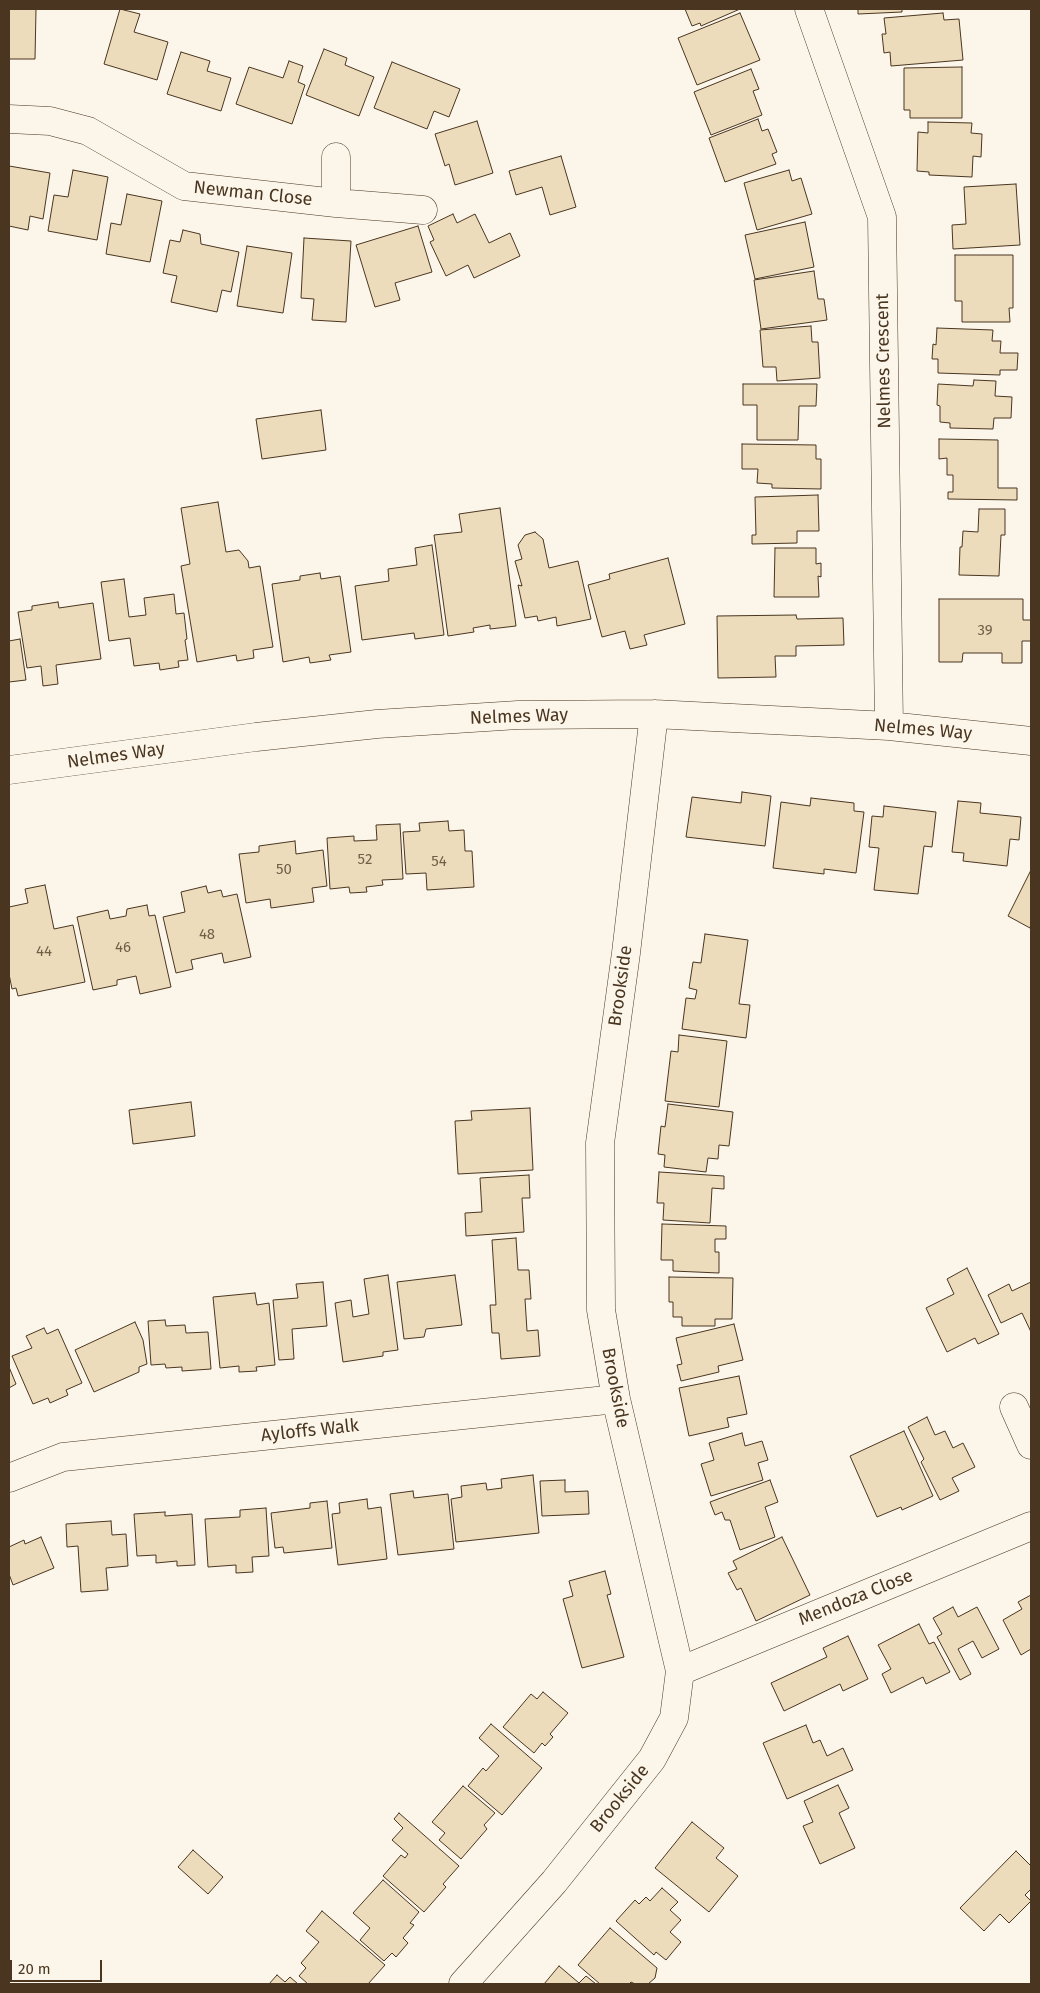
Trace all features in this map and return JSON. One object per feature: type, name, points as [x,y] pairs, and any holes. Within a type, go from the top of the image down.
[{"type":"street","name":"Nelmes Crescent","points":[[808,9],[882,217],[889,726]]},
{"type":"street","name":"Newman Close","points":[[9,119],[50,121],[88,131],[184,186],[336,204],[423,210]]},
{"type":"street","points":[[336,156],[336,204]]},
{"type":"street","name":"Nelmes Way","points":[[9,770],[256,737],[377,724],[518,715],[654,714],[889,726],[1031,741]]},
{"type":"street","name":"Brookside","points":[[462,1984],[554,1882],[652,1759],[674,1718],[680,1670],[616,1399],[601,1310],[600,1143],[626,953],[654,714]]},
{"type":"street","name":"Ayloffs Walk","points":[[9,1478],[63,1457],[616,1399]]},
{"type":"street","points":[[1014,1408],[1031,1445]]},
{"type":"street","name":"Mendoza Close","points":[[680,1670],[1031,1526]]},
{"type":"building","points":[[9,9],[36,9],[35,59],[9,59]]},
{"type":"building","points":[[120,9],[140,14],[134,32],[168,42],[157,80],[104,64]]},
{"type":"building","points":[[685,9],[740,9],[701,26],[700,23],[692,26]]},
{"type":"building","points":[[858,9],[902,9],[902,12],[858,14]]},
{"type":"building","points":[[740,13],[760,60],[697,85],[678,38]]},
{"type":"building","points":[[943,13],[944,20],[959,19],[963,60],[891,66],[890,52],[884,53],[882,34],[886,34],[884,18]]},
{"type":"building","points":[[324,49],[347,58],[345,65],[374,77],[359,116],[306,95]]},
{"type":"building","points":[[181,52],[210,61],[207,71],[231,78],[221,111],[167,94]]},
{"type":"building","points":[[289,61],[303,66],[298,82],[305,85],[292,124],[236,104],[249,67],[283,78]]},
{"type":"building","points":[[392,62],[460,89],[449,117],[434,111],[427,129],[374,108]]},
{"type":"building","points":[[962,67],[962,118],[910,118],[910,110],[904,110],[904,68]]},
{"type":"building","points":[[751,69],[759,89],[753,91],[762,115],[711,135],[694,92]]},
{"type":"building","points":[[758,119],[762,131],[768,129],[777,152],[772,154],[776,164],[725,182],[709,138]]},
{"type":"building","points":[[477,121],[493,173],[455,185],[449,164],[445,166],[435,134]]},
{"type":"building","points":[[928,122],[972,123],[971,133],[982,134],[981,157],[973,156],[972,177],[929,175],[929,172],[917,171],[918,132],[928,133]]},
{"type":"building","points":[[561,156],[576,207],[550,215],[542,187],[516,195],[509,171]]},
{"type":"building","points":[[9,166],[50,173],[43,219],[30,216],[28,230],[9,226]]},
{"type":"building","points":[[73,170],[108,177],[97,240],[48,231],[54,195],[68,197]]},
{"type":"building","points":[[789,170],[792,181],[801,178],[812,214],[757,230],[744,183]]},
{"type":"building","points":[[1016,184],[1020,245],[953,249],[952,225],[966,224],[964,187]]},
{"type":"building","points":[[127,194],[162,201],[150,262],[106,254],[111,223],[121,225]]},
{"type":"building","points":[[453,214],[457,223],[475,214],[489,243],[510,233],[520,256],[474,278],[468,265],[446,276],[430,242],[434,240],[428,226]]},
{"type":"building","points":[[805,222],[814,267],[755,279],[745,235]]},
{"type":"building","points":[[418,226],[432,272],[395,283],[400,300],[375,307],[356,245]]},
{"type":"building","points":[[183,230],[200,234],[201,244],[239,252],[231,292],[222,290],[217,312],[171,302],[177,276],[163,273],[170,240],[180,242]]},
{"type":"building","points":[[304,238],[351,241],[346,322],[312,320],[314,299],[301,298]]},
{"type":"building","points":[[247,246],[292,253],[283,313],[237,306]]},
{"type":"building","points":[[955,255],[1013,255],[1013,308],[1009,308],[1010,322],[962,322],[962,301],[955,301]]},
{"type":"building","points":[[814,271],[818,299],[824,299],[827,320],[761,329],[754,280]]},
{"type":"building","points":[[811,326],[812,342],[818,342],[820,378],[777,381],[776,367],[763,367],[760,330]]},
{"type":"building","points":[[937,328],[993,330],[992,341],[1001,341],[1000,353],[1018,353],[1017,370],[1000,370],[1000,375],[938,373],[938,359],[932,359],[933,344],[936,345]]},
{"type":"building","points":[[974,380],[996,381],[995,396],[1012,397],[1011,418],[994,418],[993,429],[950,428],[950,423],[940,422],[940,406],[937,405],[938,384],[973,386]]},
{"type":"building","points":[[743,384],[817,384],[816,406],[799,406],[798,440],[757,440],[757,405],[743,405]]},
{"type":"building","points":[[321,410],[326,450],[262,459],[256,419]]},
{"type":"building","points":[[939,439],[998,440],[998,488],[1017,488],[1017,500],[948,499],[948,492],[953,492],[953,475],[947,475],[947,458],[939,459]]},
{"type":"building","points":[[742,444],[816,445],[816,459],[821,459],[821,489],[772,488],[772,484],[757,483],[758,469],[742,469]]},
{"type":"building","points":[[818,495],[819,531],[797,531],[797,543],[752,544],[752,535],[756,535],[755,497]]},
{"type":"building","points":[[218,502],[226,552],[239,550],[248,561],[249,568],[260,566],[273,647],[253,650],[254,658],[237,661],[236,655],[197,662],[181,566],[190,564],[181,508]]},
{"type":"building","points":[[500,508],[516,626],[490,629],[490,625],[473,628],[474,632],[448,636],[434,535],[462,532],[459,514]]},
{"type":"building","points":[[979,509],[1005,509],[1005,535],[1001,535],[999,576],[959,575],[960,547],[962,547],[963,531],[978,532]]},
{"type":"building","points":[[535,532],[543,539],[549,568],[578,561],[591,619],[557,626],[556,617],[538,621],[537,616],[525,618],[518,585],[522,586],[515,561],[522,559],[518,545],[525,535]]},
{"type":"building","points":[[432,545],[444,635],[415,639],[414,633],[362,640],[355,586],[389,581],[388,569],[417,565],[415,548]]},
{"type":"building","points":[[775,548],[816,548],[816,564],[821,563],[821,577],[818,576],[819,597],[774,597]]},
{"type":"building","points":[[668,558],[685,624],[644,635],[647,645],[630,649],[625,631],[602,637],[588,585],[610,579],[609,574]]},
{"type":"building","points":[[320,573],[321,579],[340,576],[351,652],[329,655],[331,660],[310,663],[309,657],[283,662],[272,584],[300,580],[300,576]]},
{"type":"building","points":[[124,579],[129,617],[146,615],[144,598],[174,594],[176,614],[184,613],[187,639],[185,640],[188,660],[178,661],[179,667],[160,670],[159,663],[134,666],[130,638],[109,641],[101,582]]},
{"type":"building","points":[[939,599],[1023,599],[1023,620],[1031,620],[1031,641],[1022,641],[1022,663],[1002,663],[1002,653],[963,653],[962,662],[939,662]]},
{"type":"building","points":[[58,602],[59,608],[93,603],[101,659],[56,665],[58,684],[43,686],[41,666],[27,668],[18,612],[32,610],[32,606]]},
{"type":"building","points":[[796,615],[797,619],[843,618],[844,645],[796,646],[796,656],[775,656],[776,677],[718,678],[717,616]]},
{"type":"building","points":[[20,639],[26,680],[9,682],[9,641]]},
{"type":"building","points":[[742,792],[771,796],[765,846],[686,837],[692,797],[741,803]]},
{"type":"building","points":[[811,798],[854,803],[854,811],[864,812],[856,873],[824,869],[824,874],[773,868],[781,802],[810,806]]},
{"type":"building","points":[[958,801],[981,803],[980,813],[1021,817],[1019,840],[1010,839],[1007,866],[963,861],[964,853],[952,852]]},
{"type":"building","points":[[884,806],[936,812],[932,847],[924,846],[918,894],[874,890],[879,848],[869,847],[872,816],[883,817]]},
{"type":"building","points":[[448,821],[449,831],[464,830],[465,851],[472,851],[474,887],[427,890],[426,873],[406,874],[403,832],[420,831],[419,823]]},
{"type":"building","points":[[400,824],[403,879],[382,880],[383,885],[366,887],[367,892],[350,893],[349,887],[330,889],[327,838],[354,836],[354,841],[377,840],[376,825]]},
{"type":"building","points":[[295,841],[296,854],[323,850],[327,886],[312,888],[314,902],[271,908],[270,899],[246,903],[239,854],[259,852],[259,846]]},
{"type":"building","points":[[1031,870],[1031,924],[1030,928],[1008,916]]},
{"type":"building","points":[[45,885],[54,929],[73,925],[85,982],[18,996],[16,988],[12,989],[9,974],[9,907],[28,903],[25,889]]},
{"type":"building","points":[[206,886],[208,893],[221,890],[223,897],[237,894],[251,957],[224,963],[222,953],[191,960],[193,969],[176,973],[163,917],[185,912],[181,892]]},
{"type":"building","points":[[147,905],[149,916],[155,915],[171,987],[140,994],[136,976],[117,980],[117,985],[93,990],[77,917],[108,910],[110,919],[126,916],[127,909]]},
{"type":"building","points":[[705,934],[748,940],[739,1004],[750,1005],[746,1038],[682,1029],[686,998],[695,999],[697,990],[689,988],[693,962],[701,963]]},
{"type":"building","points":[[679,1035],[727,1041],[719,1107],[665,1101],[671,1051],[678,1052]]},
{"type":"building","points":[[191,1102],[195,1136],[133,1144],[129,1110]]},
{"type":"building","points":[[668,1104],[733,1112],[729,1146],[719,1145],[718,1159],[708,1158],[706,1172],[664,1167],[665,1155],[658,1154],[661,1126],[665,1127]]},
{"type":"building","points":[[530,1108],[533,1170],[458,1174],[455,1121],[472,1120],[471,1111]]},
{"type":"building","points":[[659,1172],[724,1176],[724,1189],[712,1188],[710,1223],[663,1220],[664,1203],[657,1203]]},
{"type":"building","points":[[529,1175],[530,1198],[522,1198],[524,1232],[466,1236],[465,1213],[482,1212],[480,1178]]},
{"type":"building","points":[[662,1224],[726,1226],[726,1239],[715,1239],[715,1252],[719,1252],[719,1273],[673,1271],[673,1260],[661,1260]]},
{"type":"building","points":[[516,1238],[518,1270],[529,1270],[531,1299],[525,1299],[527,1331],[538,1330],[540,1356],[501,1359],[499,1333],[492,1333],[490,1305],[496,1305],[492,1240]]},
{"type":"building","points":[[967,1268],[999,1334],[978,1344],[975,1338],[947,1352],[926,1308],[954,1294],[947,1279]]},
{"type":"building","points":[[388,1275],[398,1350],[383,1352],[383,1356],[343,1362],[335,1303],[351,1300],[353,1317],[369,1314],[364,1279]]},
{"type":"building","points":[[455,1275],[462,1325],[426,1329],[424,1337],[404,1339],[397,1282]]},
{"type":"building","points":[[669,1277],[733,1278],[732,1319],[715,1319],[715,1326],[682,1326],[682,1317],[673,1317],[673,1302],[669,1302]]},
{"type":"building","points":[[323,1282],[327,1326],[292,1329],[294,1359],[279,1360],[273,1300],[298,1298],[296,1284]]},
{"type":"building","points":[[1031,1282],[1031,1332],[1022,1313],[1001,1323],[988,1295],[1009,1284],[1012,1291]]},
{"type":"building","points":[[255,1293],[257,1305],[269,1303],[275,1365],[256,1367],[257,1371],[239,1372],[239,1366],[220,1368],[213,1297]]},
{"type":"building","points":[[165,1320],[166,1326],[185,1325],[186,1333],[208,1332],[211,1369],[182,1371],[182,1367],[166,1368],[165,1364],[151,1365],[148,1321]]},
{"type":"building","points":[[135,1322],[143,1340],[147,1364],[139,1367],[139,1372],[94,1392],[75,1350]]},
{"type":"building","points":[[734,1324],[743,1360],[718,1366],[719,1372],[681,1381],[677,1365],[682,1364],[676,1338]]},
{"type":"building","points":[[44,1328],[47,1334],[58,1329],[82,1383],[66,1390],[68,1395],[50,1403],[48,1398],[33,1404],[12,1356],[32,1348],[26,1336]]},
{"type":"building","points":[[9,1367],[16,1384],[9,1388]]},
{"type":"building","points":[[739,1376],[747,1414],[727,1418],[729,1427],[689,1436],[679,1388]]},
{"type":"building","points":[[927,1417],[935,1435],[945,1431],[953,1448],[963,1443],[975,1467],[952,1478],[959,1491],[940,1500],[921,1462],[924,1459],[908,1427]]},
{"type":"building","points":[[904,1431],[933,1496],[902,1510],[901,1507],[877,1517],[850,1456]]},
{"type":"building","points":[[742,1433],[745,1446],[762,1441],[768,1460],[758,1463],[763,1480],[711,1496],[701,1464],[714,1460],[709,1443]]},
{"type":"building","points":[[533,1475],[539,1533],[456,1542],[451,1499],[462,1497],[461,1486],[486,1483],[487,1490],[502,1488],[501,1479]]},
{"type":"building","points":[[565,1480],[565,1492],[588,1491],[589,1514],[542,1516],[540,1481]]},
{"type":"building","points":[[770,1480],[778,1502],[765,1507],[775,1537],[740,1550],[730,1520],[725,1520],[722,1512],[715,1515],[710,1502]]},
{"type":"building","points":[[413,1491],[414,1498],[448,1494],[454,1549],[398,1555],[390,1494]]},
{"type":"building","points":[[367,1499],[368,1509],[381,1507],[387,1559],[338,1565],[332,1514],[340,1513],[339,1503]]},
{"type":"building","points":[[327,1501],[332,1548],[284,1553],[283,1547],[275,1548],[271,1513],[310,1508],[310,1503]]},
{"type":"building","points":[[266,1508],[269,1556],[252,1557],[253,1572],[236,1573],[236,1565],[208,1567],[205,1519],[240,1517],[240,1510]]},
{"type":"building","points":[[165,1512],[165,1516],[192,1514],[195,1565],[177,1566],[177,1561],[156,1563],[156,1555],[137,1556],[134,1514]]},
{"type":"building","points":[[111,1521],[112,1535],[126,1534],[128,1566],[106,1568],[108,1590],[81,1592],[78,1546],[67,1547],[66,1524]]},
{"type":"building","points":[[41,1537],[54,1568],[13,1585],[9,1574],[9,1547],[24,1540],[25,1544]]},
{"type":"building","points":[[782,1537],[810,1595],[756,1621],[741,1588],[737,1590],[728,1573],[737,1569],[733,1561]]},
{"type":"building","points":[[605,1571],[611,1594],[607,1595],[624,1657],[582,1668],[563,1599],[573,1596],[569,1581]]},
{"type":"building","points":[[1031,1595],[1031,1649],[1021,1655],[1003,1620],[1022,1609],[1018,1602]]},
{"type":"building","points":[[953,1607],[958,1617],[977,1607],[999,1649],[982,1658],[973,1641],[958,1649],[971,1674],[960,1680],[937,1637],[942,1634],[933,1618]]},
{"type":"building","points":[[919,1624],[929,1644],[934,1642],[950,1672],[926,1684],[923,1677],[891,1693],[882,1674],[891,1669],[878,1645]]},
{"type":"building","points":[[848,1636],[868,1679],[843,1691],[840,1684],[784,1711],[771,1683],[827,1657],[823,1648]]},
{"type":"building","points":[[543,1692],[568,1713],[550,1734],[553,1737],[545,1746],[542,1743],[534,1753],[503,1727],[531,1694],[537,1699]]},
{"type":"building","points":[[491,1724],[542,1768],[502,1815],[468,1786],[483,1768],[486,1771],[499,1756],[479,1738]]},
{"type":"building","points":[[806,1725],[813,1743],[820,1740],[827,1756],[843,1748],[853,1770],[787,1799],[763,1743]]},
{"type":"building","points":[[838,1785],[849,1808],[839,1813],[855,1848],[820,1864],[803,1826],[813,1822],[804,1801]]},
{"type":"building","points":[[463,1786],[495,1813],[484,1825],[487,1829],[461,1859],[439,1840],[445,1833],[432,1822]]},
{"type":"building","points":[[399,1813],[459,1866],[443,1884],[446,1887],[424,1912],[383,1876],[401,1855],[405,1858],[408,1854],[392,1840],[403,1828],[394,1819]]},
{"type":"building","points":[[692,1822],[724,1848],[716,1858],[738,1876],[709,1912],[655,1868]]},
{"type":"building","points":[[193,1850],[223,1877],[208,1894],[178,1867]]},
{"type":"building","points":[[1016,1851],[1031,1866],[1031,1889],[1025,1895],[1031,1901],[1009,1923],[1000,1914],[984,1931],[960,1908]]},
{"type":"building","points":[[383,1880],[419,1912],[410,1923],[414,1925],[403,1938],[408,1943],[396,1957],[392,1953],[384,1961],[360,1940],[370,1928],[353,1913]]},
{"type":"building","points":[[662,1888],[678,1902],[670,1910],[681,1920],[670,1932],[681,1942],[666,1960],[656,1952],[654,1955],[616,1921],[635,1900],[639,1904],[646,1897],[650,1901]]},
{"type":"building","points":[[322,1911],[385,1965],[368,1984],[308,1984],[299,1976],[306,1968],[301,1963],[319,1942],[306,1931]]},
{"type":"building","points":[[610,1928],[657,1968],[655,1978],[648,1984],[635,1984],[631,1982],[629,1984],[600,1984],[578,1965]]},
{"type":"building","points":[[559,1966],[579,1983],[586,1976],[596,1984],[544,1984]]},
{"type":"building","points":[[277,1975],[285,1982],[290,1977],[298,1984],[269,1984]]}]
